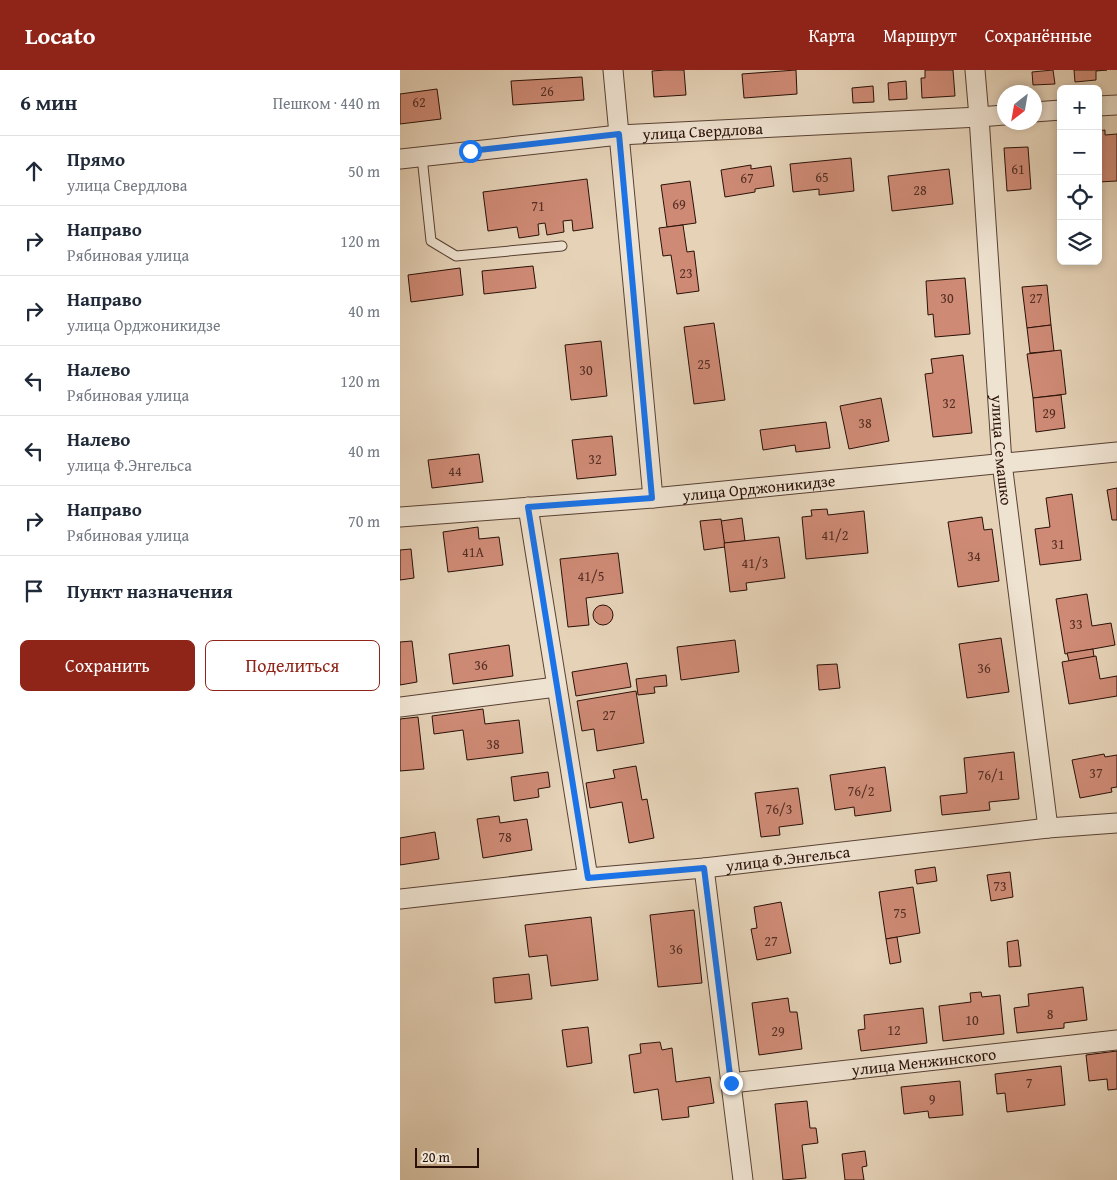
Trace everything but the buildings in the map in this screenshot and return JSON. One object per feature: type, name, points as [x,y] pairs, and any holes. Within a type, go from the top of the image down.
[{"type":"street","points":[[613,70],[652,498]]},
{"type":"street","name":"улица Семашко","points":[[975,70],[1002,463],[1048,828]]},
{"type":"street","points":[[1102,106],[1117,104]]},
{"type":"street","points":[[1042,111],[1057,110]]},
{"type":"street","name":"улица Свердлова","points":[[400,159],[619,134],[997,116]]},
{"type":"street","name":"улица Орджоникидзе","points":[[400,517],[652,498],[1117,452]]},
{"type":"street","points":[[528,507],[588,878]]},
{"type":"street","points":[[400,707],[556,687]]},
{"type":"street","name":"улица Ф.Энгельса","points":[[400,899],[588,878],[704,868],[1048,828],[1117,822]]},
{"type":"street","points":[[704,868],[743,1180]]},
{"type":"street","name":"улица Менжинского","points":[[731,1083],[1117,1040]]},
{"type":"lane","points":[[422,156],[432,241],[456,256],[562,246]]},
{"type":"route","points":[[470,151],[619,134],[652,498],[528,507],[588,878],[704,868],[731,1083]]}]
